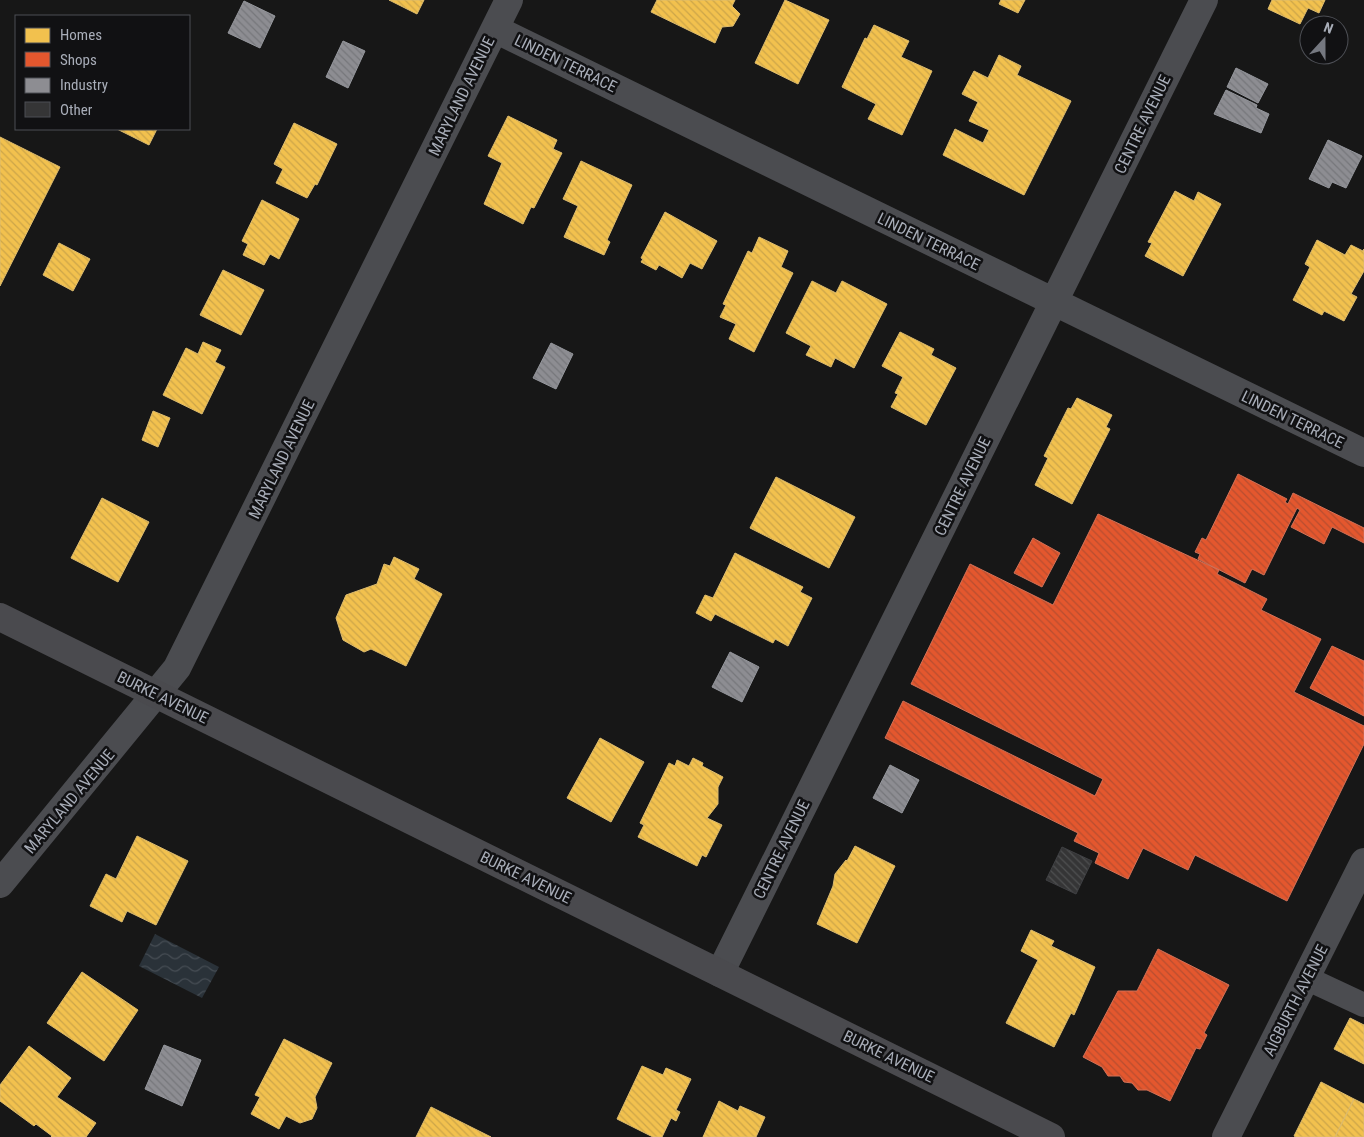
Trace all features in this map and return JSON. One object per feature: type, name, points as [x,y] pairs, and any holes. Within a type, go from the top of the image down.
[{"type":"street","name":"MARYLAND AVENUE","points":[[0,884],[177,668],[509,0]]},
{"type":"street","name":"CENTRE AVENUE","points":[[720,973],[1204,0]]},
{"type":"street","name":"LINDEN TERRACE","points":[[495,29],[1364,453]]},
{"type":"street","name":"BURKE AVENUE","points":[[0,617],[1051,1137]]},
{"type":"street","name":"AIGBURTH AVENUE","points":[[1226,1137],[1364,862]]},
{"type":"lane","points":[[1306,978],[1364,1005]]},
{"type":"water","points":[[155,934],[219,967],[202,998],[139,966]]},
{"type":"building: Homes","points":[[389,0],[424,0],[417,14]]},
{"type":"building: Homes","points":[[657,0],[735,0],[732,6],[740,14],[733,26],[722,27],[715,43],[651,12]]},
{"type":"building: Homes","points":[[785,0],[829,20],[798,84],[755,63]]},
{"type":"building: Homes","points":[[1001,0],[1025,0],[1018,13],[999,4]]},
{"type":"building: Homes","points":[[1272,0],[1325,0],[1319,13],[1308,8],[1304,15],[1299,15],[1299,24],[1268,9]]},
{"type":"building: Homes","points":[[874,25],[909,41],[901,57],[932,71],[902,135],[868,119],[876,104],[842,87],[865,38],[867,39]]},
{"type":"building: Homes","points":[[999,55],[1021,66],[1017,75],[1071,101],[1024,195],[943,155],[955,129],[983,143],[989,130],[969,121],[978,102],[962,94],[974,71],[988,78]]},
{"type":"building: Homes","points":[[508,116],[557,140],[553,149],[562,153],[534,208],[531,207],[523,224],[484,204],[502,163],[488,156]]},
{"type":"building: Homes","points":[[294,123],[337,144],[317,185],[315,184],[307,198],[276,183],[283,169],[274,164]]},
{"type":"building: Homes","points":[[119,130],[156,130],[149,145]]},
{"type":"building: Homes","points":[[0,137],[60,167],[0,286]]},
{"type":"building: Homes","points":[[581,161],[632,185],[607,240],[610,242],[604,255],[564,237],[578,206],[563,199]]},
{"type":"building: Homes","points":[[1175,191],[1194,201],[1198,192],[1221,204],[1183,276],[1145,256],[1152,243],[1148,242]]},
{"type":"building: Homes","points":[[262,200],[299,219],[279,259],[270,254],[264,265],[243,255],[248,244],[242,241]]},
{"type":"building: Homes","points":[[665,212],[717,241],[702,269],[690,263],[682,278],[659,265],[656,270],[641,262],[643,259],[641,258]]},
{"type":"building: Homes","points":[[759,237],[788,251],[781,267],[793,273],[754,352],[729,339],[736,324],[720,317],[726,305],[723,304],[748,251],[752,253]]},
{"type":"building: Homes","points":[[1317,240],[1345,255],[1351,245],[1363,251],[1364,249],[1364,271],[1351,294],[1357,297],[1344,321],[1324,311],[1322,315],[1293,300],[1310,267],[1305,264]]},
{"type":"building: Homes","points":[[59,243],[90,259],[73,291],[43,275]]},
{"type":"building: Homes","points":[[223,270],[264,290],[241,335],[200,315]]},
{"type":"building: Homes","points":[[812,281],[836,293],[842,281],[887,304],[854,368],[835,358],[831,367],[806,355],[811,346],[786,333]]},
{"type":"building: Homes","points":[[900,332],[934,349],[931,355],[956,368],[926,425],[891,407],[898,394],[895,393],[903,377],[882,366]]},
{"type":"building: Homes","points":[[203,342],[221,350],[215,362],[225,367],[202,414],[163,395],[186,348],[198,354]]},
{"type":"building: Homes","points":[[1077,398],[1112,415],[1106,427],[1110,429],[1072,504],[1035,485],[1048,458],[1044,456],[1068,408],[1071,409]]},
{"type":"building: Homes","points":[[153,411],[170,418],[158,447],[142,440]]},
{"type":"building: Homes","points":[[776,477],[855,517],[829,568],[750,528]]},
{"type":"building: Homes","points":[[102,498],[149,522],[118,582],[71,558]]},
{"type":"building: Homes","points":[[735,553],[803,587],[800,592],[812,598],[788,646],[775,639],[773,643],[715,614],[711,621],[696,613],[705,595],[713,598]]},
{"type":"building: Homes","points":[[394,557],[419,569],[414,579],[442,594],[406,666],[371,649],[364,652],[343,640],[336,618],[346,595],[377,584],[384,564],[390,566]]},
{"type":"building: Homes","points":[[600,738],[644,762],[611,822],[567,798]]},
{"type":"building: Homes","points":[[693,758],[703,763],[702,766],[723,777],[718,787],[718,804],[707,818],[722,825],[706,857],[702,855],[697,866],[638,837],[644,825],[640,823],[669,763],[675,766],[677,760],[689,766]]},
{"type":"building: Homes","points":[[137,836],[188,861],[156,925],[127,911],[122,922],[90,906],[106,874],[116,879]]},
{"type":"building: Homes","points":[[855,846],[895,866],[857,943],[817,924],[833,886],[835,874],[847,861]]},
{"type":"building: Homes","points":[[1031,930],[1054,941],[1051,946],[1095,967],[1074,1015],[1071,1013],[1054,1047],[1006,1023],[1038,960],[1021,951]]},
{"type":"building: Homes","points":[[82,972],[138,1010],[104,1061],[47,1023]]},
{"type":"building: Homes","points":[[1350,1018],[1364,1025],[1364,1064],[1334,1049]]},
{"type":"building: Homes","points":[[284,1039],[332,1063],[315,1097],[317,1108],[312,1119],[300,1123],[286,1116],[279,1129],[251,1114],[260,1097],[255,1095]]},
{"type":"building: Homes","points":[[29,1046],[71,1078],[57,1097],[96,1123],[86,1137],[51,1137],[36,1124],[34,1126],[0,1101],[0,1085]]},
{"type":"building: Homes","points":[[642,1066],[663,1075],[666,1068],[691,1079],[676,1110],[680,1112],[676,1121],[671,1118],[662,1137],[653,1137],[617,1119]]},
{"type":"building: Homes","points":[[1321,1082],[1354,1099],[1335,1137],[1296,1137],[1294,1136]]},
{"type":"building: Homes","points":[[1354,1099],[1364,1104],[1364,1137],[1335,1137]]},
{"type":"building: Homes","points":[[719,1101],[738,1111],[740,1106],[765,1117],[756,1137],[703,1137]]},
{"type":"building: Homes","points":[[431,1107],[491,1137],[416,1137]]},
{"type":"building: Shops","points":[[1238,474],[1287,499],[1285,502],[1288,504],[1293,493],[1364,528],[1364,543],[1332,527],[1324,544],[1291,527],[1300,510],[1297,508],[1264,575],[1252,569],[1245,583],[1198,559],[1200,554],[1195,552],[1202,538],[1206,540]]},
{"type":"building: Shops","points":[[1098,514],[1219,570],[1217,574],[1267,599],[1261,610],[1321,639],[1294,692],[1364,726],[1364,744],[1287,901],[1195,855],[1188,870],[1143,848],[1128,879],[1095,863],[1099,853],[1074,841],[1078,833],[885,738],[903,701],[1095,796],[1103,779],[911,684],[970,564],[1053,605]]},
{"type":"building: Shops","points":[[1033,538],[1060,553],[1042,587],[1014,573]]},
{"type":"building: Shops","points":[[1332,646],[1364,661],[1364,716],[1310,688]]},
{"type":"building: Shops","points":[[1158,949],[1229,985],[1204,1033],[1207,1035],[1200,1049],[1196,1048],[1170,1101],[1147,1090],[1138,1090],[1132,1083],[1124,1082],[1120,1076],[1108,1076],[1102,1067],[1083,1057],[1118,991],[1137,991]]},
{"type":"building: Industry","points":[[244,1],[275,16],[260,48],[228,33]]},
{"type":"building: Industry","points":[[343,41],[365,51],[348,88],[326,77]]},
{"type":"building: Industry","points":[[1236,68],[1268,84],[1258,103],[1227,87]]},
{"type":"building: Industry","points":[[1226,90],[1257,105],[1256,108],[1269,114],[1261,133],[1214,114]]},
{"type":"building: Industry","points":[[1328,140],[1362,156],[1346,188],[1332,182],[1329,188],[1309,179]]},
{"type":"building: Industry","points":[[551,343],[573,354],[556,389],[533,378]]},
{"type":"building: Industry","points":[[730,652],[759,667],[742,702],[712,687]]},
{"type":"building: Industry","points":[[890,765],[919,780],[902,813],[873,798]]},
{"type":"building: Industry","points":[[164,1045],[201,1060],[182,1106],[145,1089]]},
{"type":"building: Other","points":[[1062,847],[1092,861],[1076,894],[1046,880]]}]
